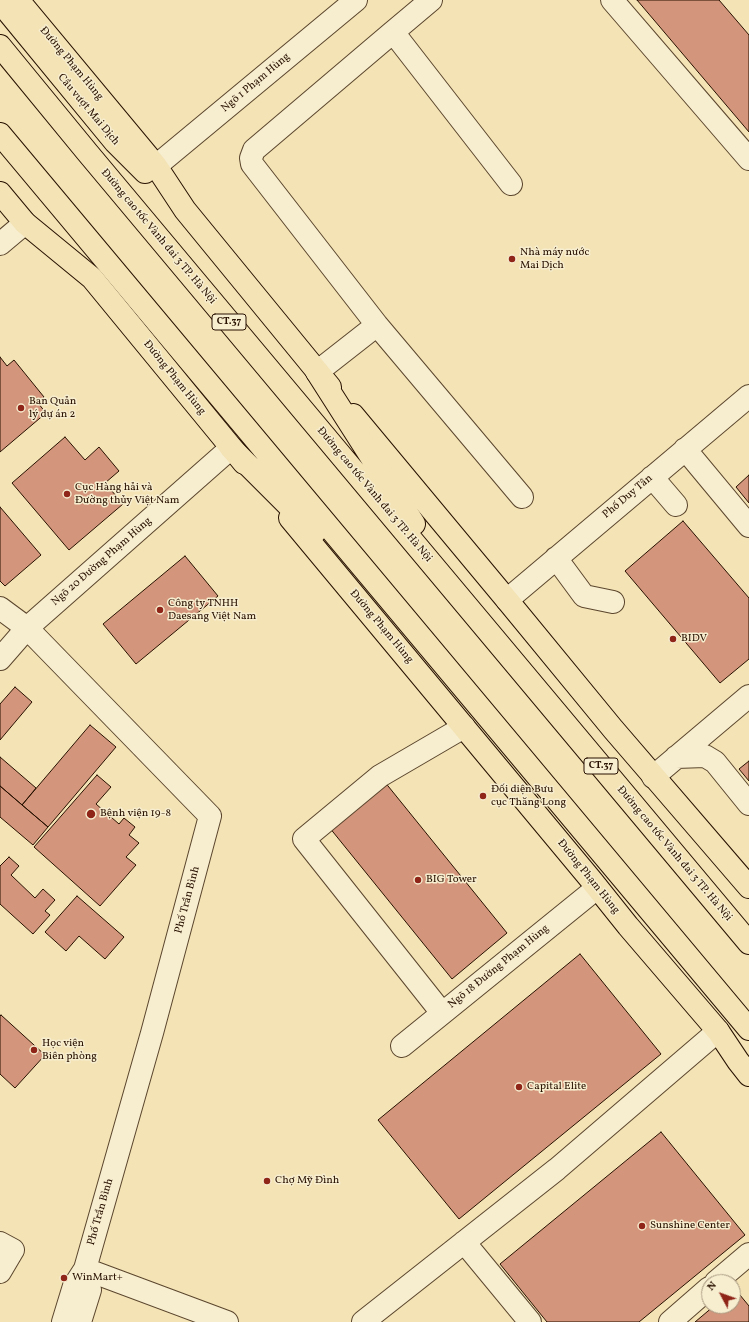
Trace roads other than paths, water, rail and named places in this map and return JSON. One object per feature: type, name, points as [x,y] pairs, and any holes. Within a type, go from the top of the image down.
[{"type":"main road","name":"Đường Phạm Hùng","points":[[18,0],[156,166],[184,210],[317,372],[653,777],[749,888]]},
{"type":"main road","name":"Cầu vượt Mai Dịch","points":[[0,2],[115,142],[184,210]]},
{"type":"main road","name":"Đường cao tốc Vành đai 3 TP. Hà Nội","points":[[0,46],[746,939]]},
{"type":"main road","points":[[0,134],[749,1030]]},
{"type":"main road","points":[[0,177],[30,214],[92,278]]},
{"type":"main road","name":"Đường Phạm Hùng","points":[[0,193],[25,223],[92,278],[231,448],[628,926],[718,1031],[749,1075]]},
{"type":"main road","points":[[317,372],[460,598]]},
{"type":"main road","points":[[231,448],[417,634]]},
{"type":"street","name":"Ngõ 1 Phạm Hùng","points":[[156,166],[356,0]]},
{"type":"street","points":[[431,0],[254,150],[251,158],[252,164],[377,325],[522,497]]},
{"type":"street","points":[[612,0],[749,159]]},
{"type":"street","points":[[393,32],[511,184]]},
{"type":"street","points":[[0,244],[25,223]]},
{"type":"street","points":[[317,372],[377,325]]},
{"type":"street","name":"Phố Duy Tân","points":[[507,600],[652,476],[749,396]]},
{"type":"street","name":"Ngõ 20 Đường Phạm Hùng","points":[[0,659],[28,628],[231,448]]},
{"type":"street","points":[[686,449],[749,526]]},
{"type":"street","points":[[652,476],[676,505]]},
{"type":"street","points":[[556,558],[584,596],[613,602]]},
{"type":"street","name":"Phố Trần Bình","points":[[0,608],[28,628],[210,816],[150,1041],[85,1269],[74,1286],[63,1322]]},
{"type":"street","points":[[653,777],[749,696]]},
{"type":"street","points":[[442,1013],[304,839],[380,776],[464,727]]},
{"type":"street","points":[[676,757],[705,756],[715,762],[749,804]]},
{"type":"street","name":"Ngõ 18 Đường Phạm Hùng","points":[[402,1046],[597,888]]},
{"type":"street","points":[[363,1322],[557,1169],[718,1031]]},
{"type":"street","points":[[464,1242],[530,1322]]},
{"type":"street","points":[[0,1272],[6,1246]]},
{"type":"street","points":[[725,1274],[749,1254]]},
{"type":"street","points":[[85,1269],[227,1322]]},
{"type":"street","name":"Phố Trần Bình","points":[[80,1322],[90,1290],[85,1269]]},
{"type":"street","points":[[670,1322],[701,1295]]},
{"type":"place","name":"Nhà máy nước Mai Dịch","points":[[512,259]]},
{"type":"place","name":"Ban Quản lý dự án 2","points":[[21,408]]},
{"type":"place","name":"Cục Hàng hải và Đường thủy Việt Nam","points":[[67,494]]},
{"type":"place","name":"Công ty TNHH Daesang Việt Nam","points":[[160,610]]},
{"type":"place","name":"BIDV","points":[[673,639]]},
{"type":"place","name":"Đối diện Bưu cục Thăng Long","points":[[483,796]]},
{"type":"place","name":"Bệnh viện 19-8","points":[[91,814]]},
{"type":"place","name":"BIG Tower","points":[[418,880]]},
{"type":"place","name":"Học viện Biên phòng","points":[[34,1050]]},
{"type":"place","name":"Capital Elite","points":[[519,1087]]},
{"type":"place","name":"Chợ Mỹ Đình","points":[[267,1181]]},
{"type":"place","name":"Sunshine Center","points":[[642,1226]]},
{"type":"place","name":"WinMart+","points":[[64,1278]]}]
